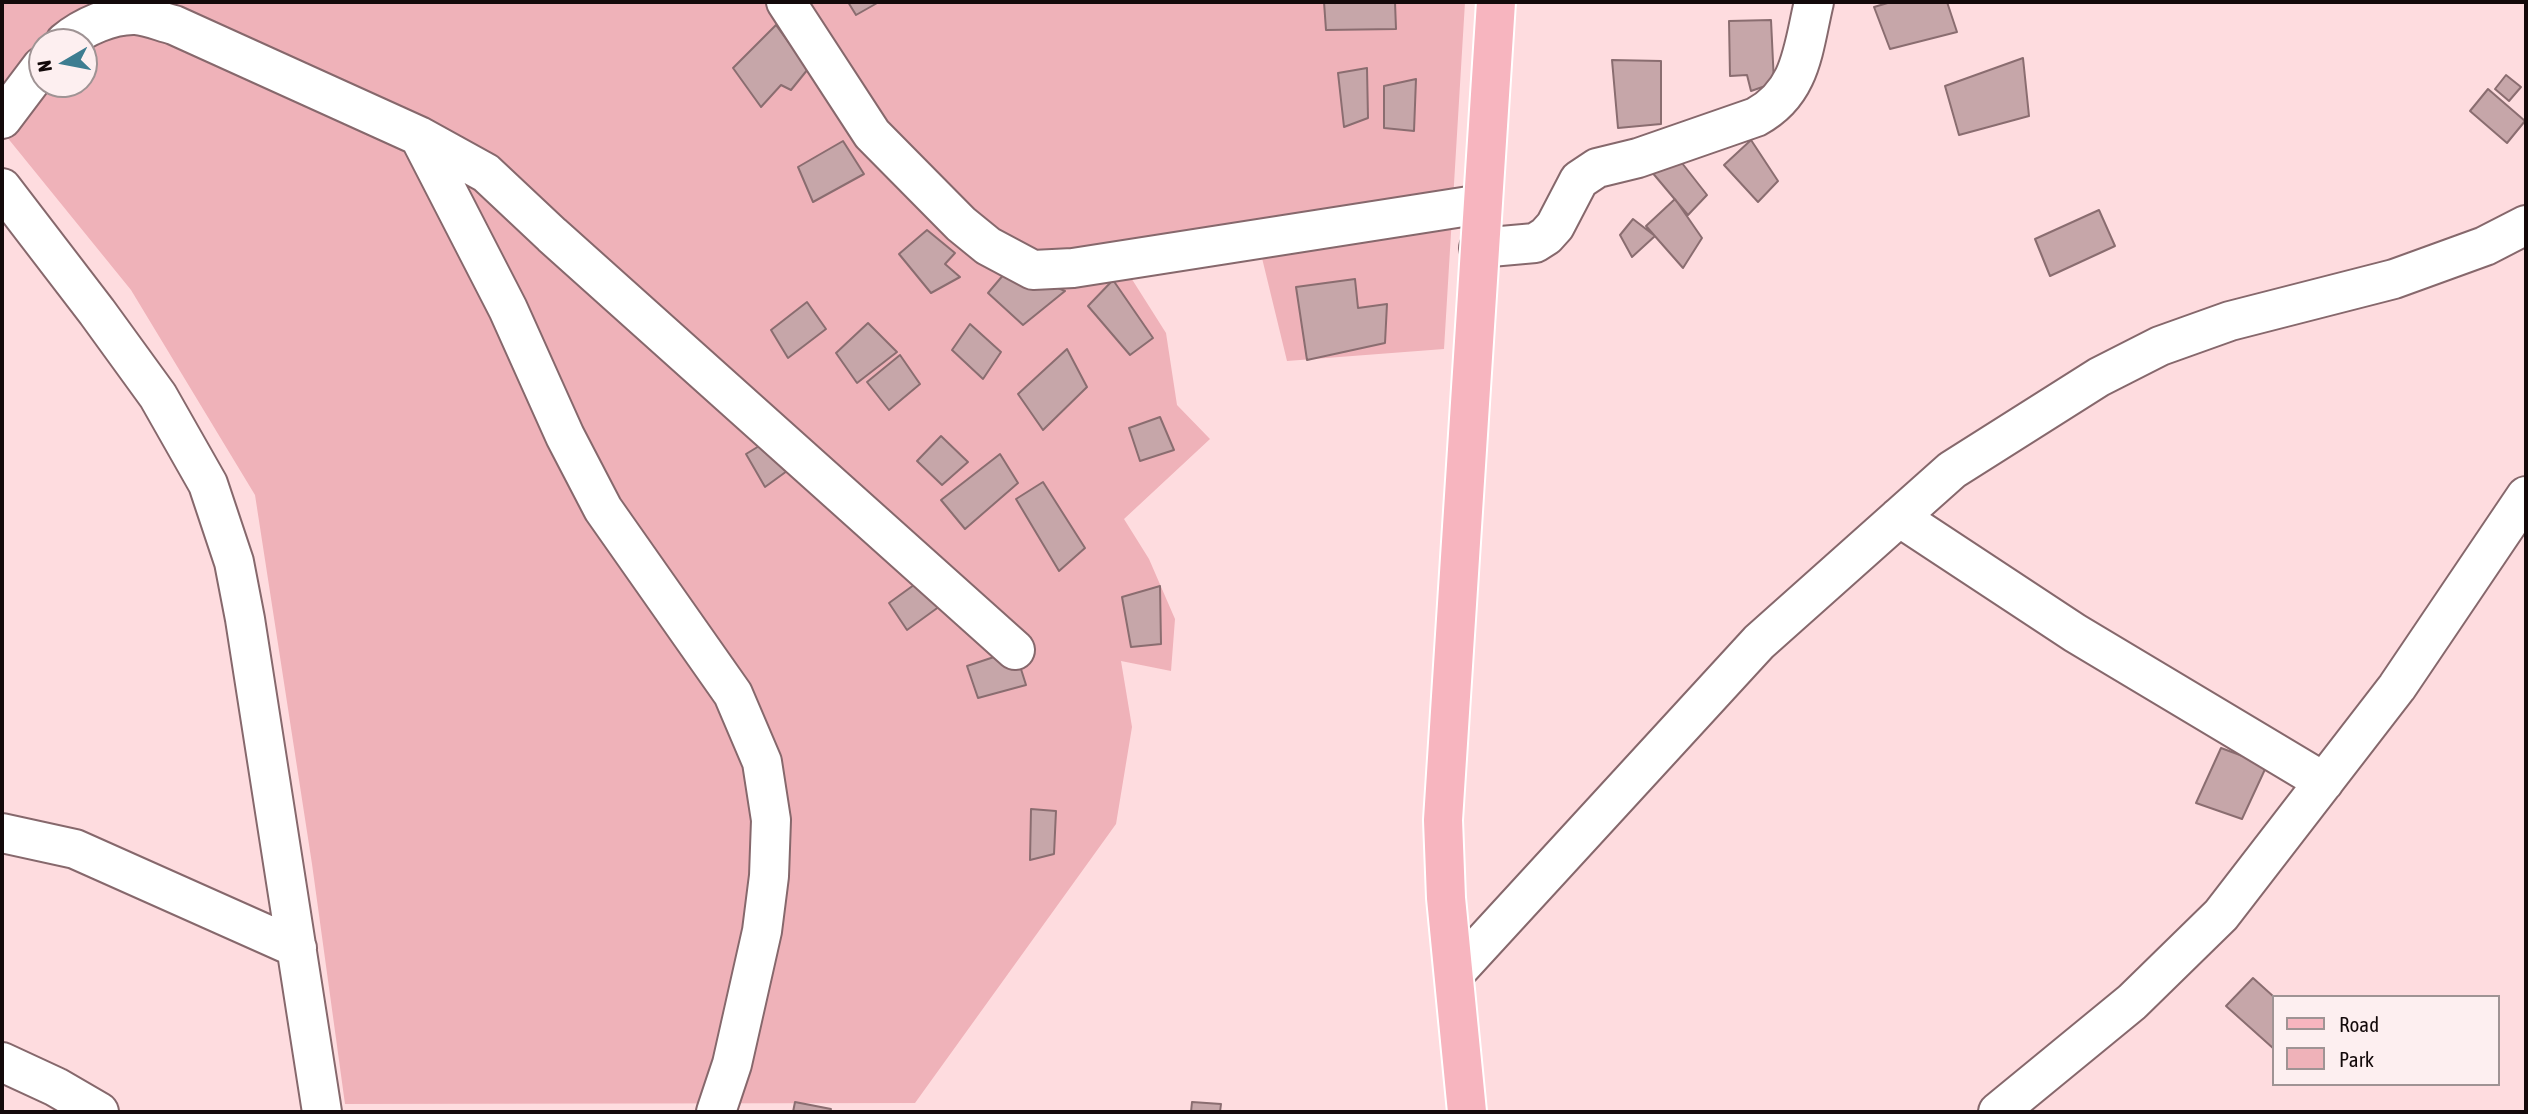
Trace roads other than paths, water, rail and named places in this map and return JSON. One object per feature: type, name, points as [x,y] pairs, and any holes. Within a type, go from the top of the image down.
[{"type":"main road","points":[[1467,1112],[1446,898],[1443,820],[1496,2]]},
{"type":"street","points":[[786,2],[872,134],[961,224],[988,246],[1033,270],[1073,268],[1482,204]]},
{"type":"street","points":[[1479,248],[1535,243],[1546,236],[1555,226],[1579,180],[1597,168],[1638,158],[1756,117],[1772,108],[1789,90],[1798,69],[1814,2]]},
{"type":"street","points":[[87,28],[102,21],[136,15],[174,25],[419,136],[486,173],[1015,650]]},
{"type":"street","points":[[2,119],[28,85]]},
{"type":"street","points":[[419,136],[508,309],[565,436],[603,509],[733,694],[762,762],[771,820],[769,876],[762,931],[732,1064],[716,1112]]},
{"type":"street","points":[[2,188],[158,396],[208,484],[234,562],[322,1112]]},
{"type":"street","points":[[1454,974],[1759,642],[1952,470],[2099,376],[2160,346],[2231,321],[2393,279],[2485,246],[2526,225]]},
{"type":"street","points":[[1998,1112],[2132,1002],[2221,915],[2397,687],[2526,496]]},
{"type":"street","points":[[1899,517],[2076,633],[2324,782]]},
{"type":"street","points":[[2,833],[75,849],[297,948]]},
{"type":"street","points":[[2,1062],[56,1087],[99,1112]]}]
